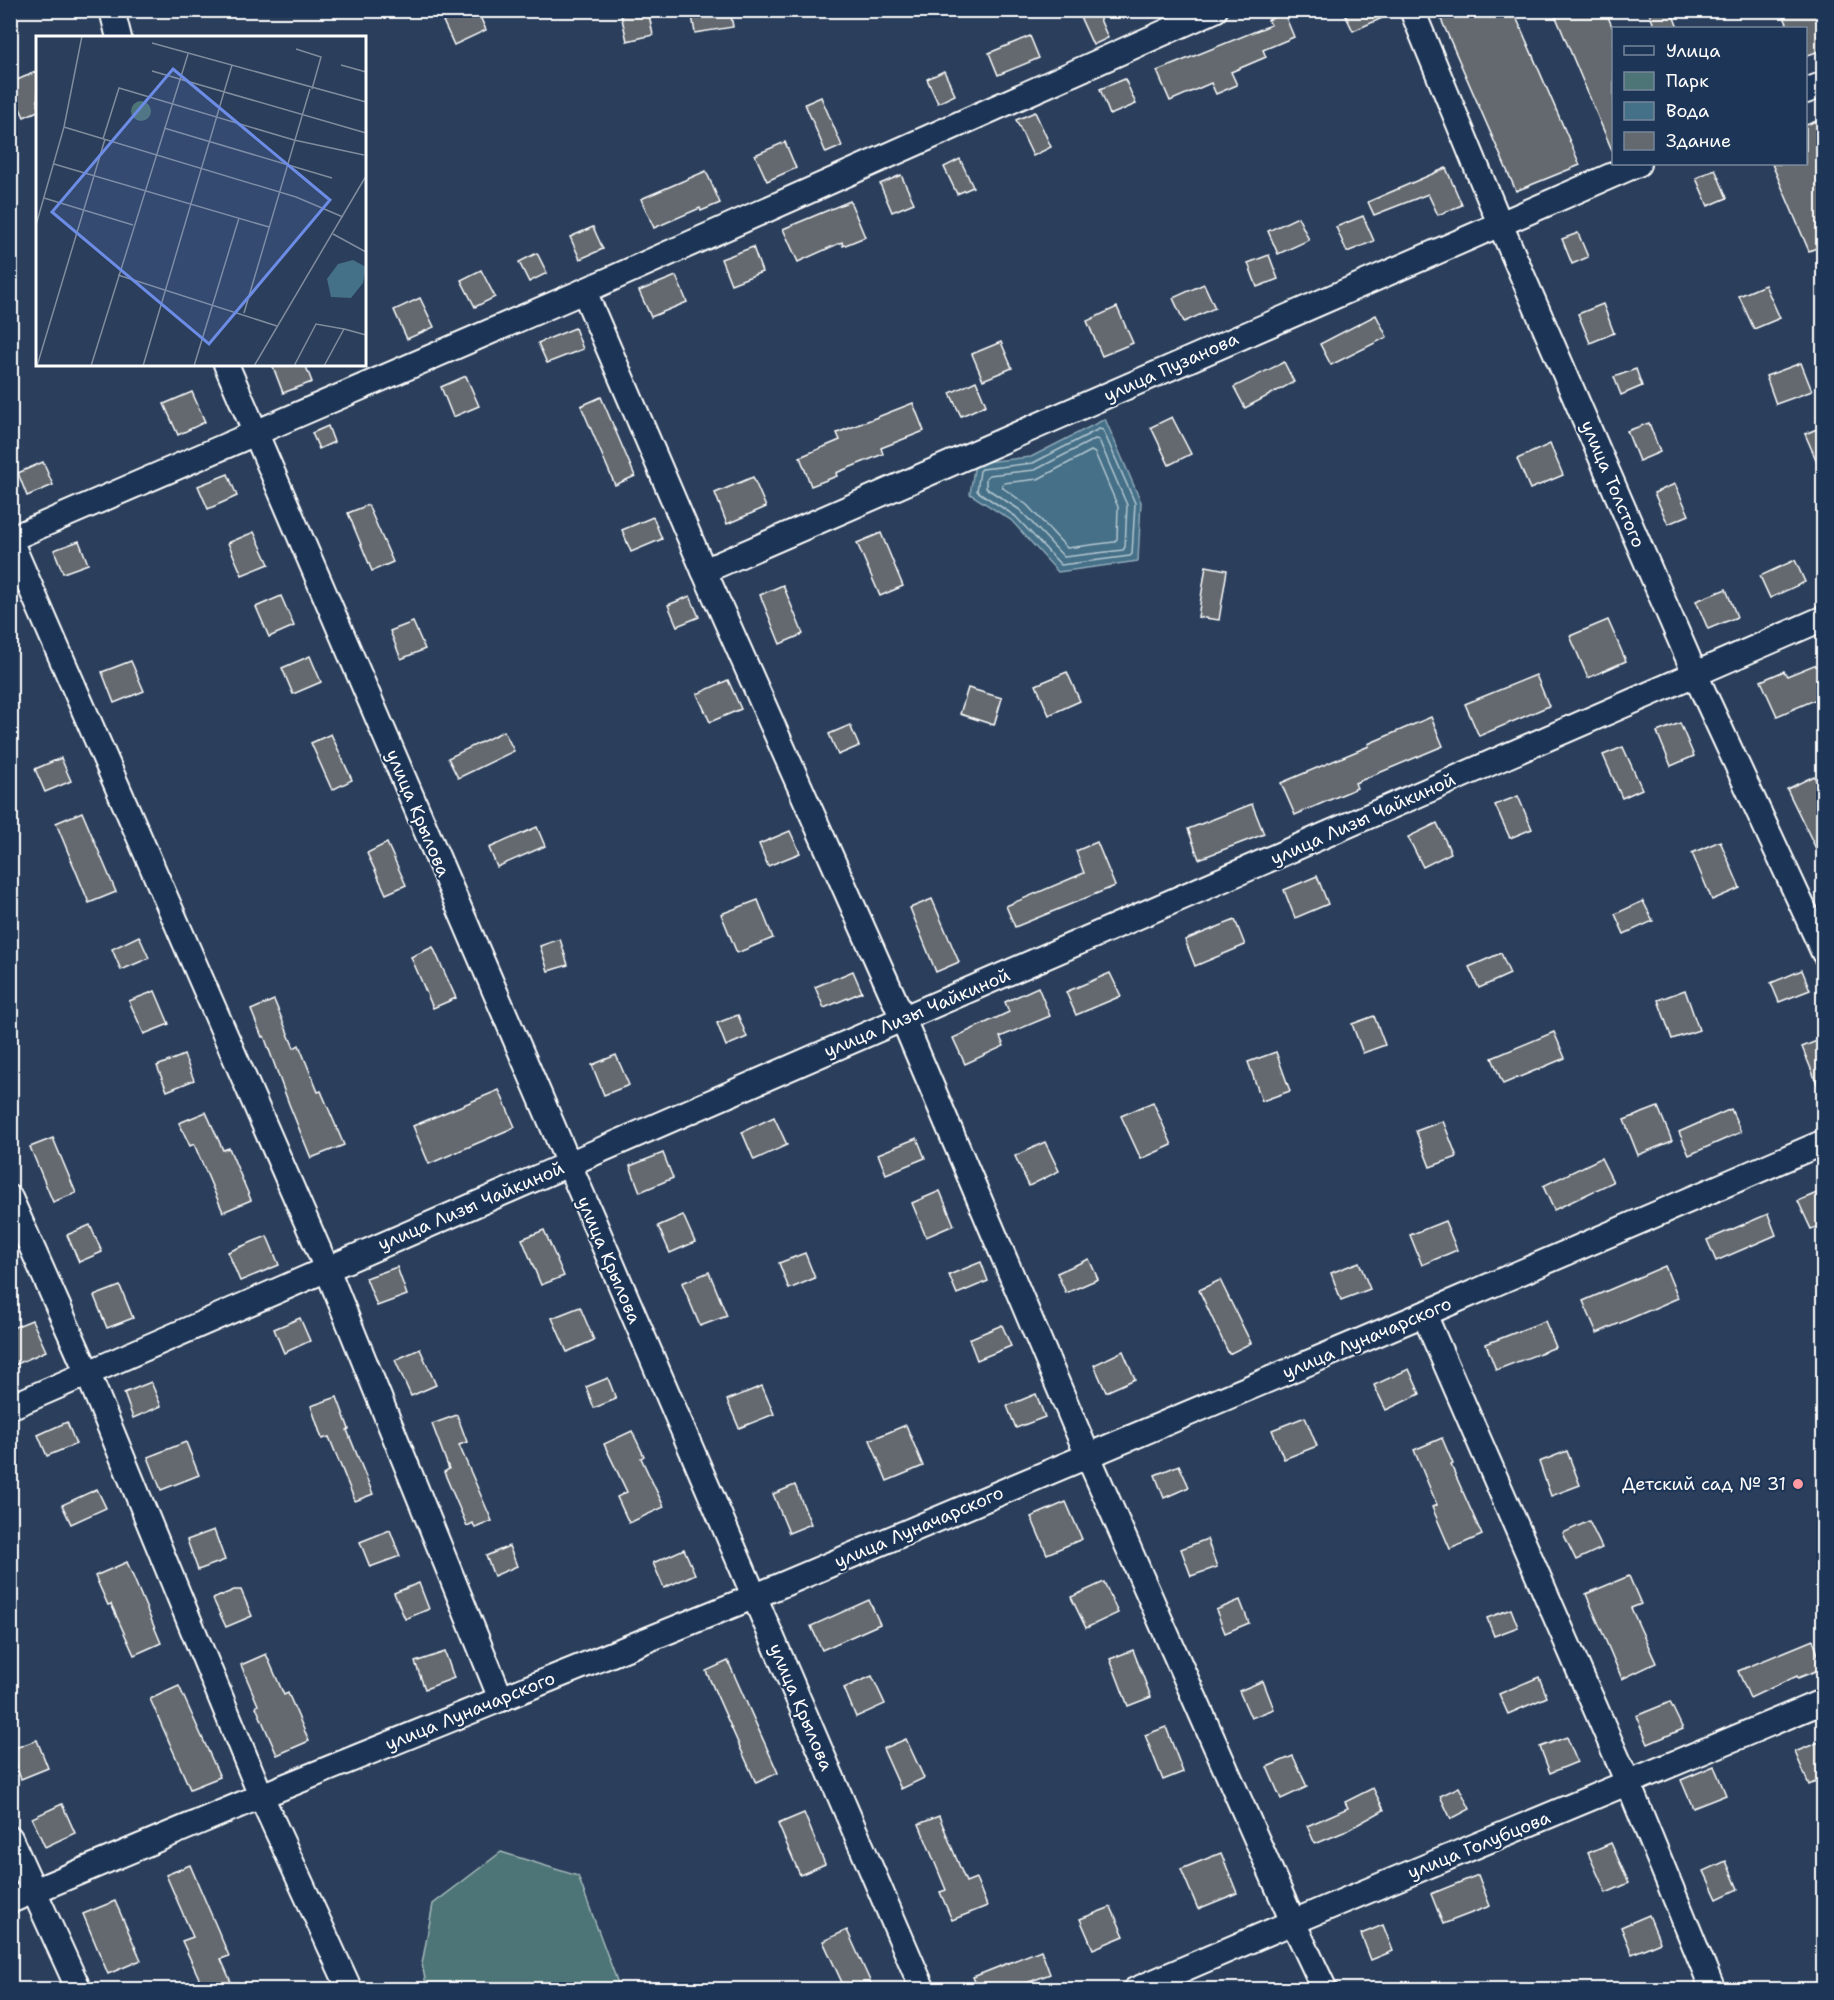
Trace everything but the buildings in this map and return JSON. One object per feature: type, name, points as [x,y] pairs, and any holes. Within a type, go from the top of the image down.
[{"type":"street","points":[[112,10],[118,36]]},
{"type":"street","points":[[501,1699],[327,1269],[10,540],[584,291],[1215,10]]},
{"type":"street","name":"улица Толстого","points":[[1412,10],[1500,224],[1695,674],[1824,953]]},
{"type":"street","points":[[1807,91],[1824,84]]},
{"type":"street","name":"улица Пузанова","points":[[704,571],[1636,165]]},
{"type":"street","points":[[584,291],[704,571],[903,1019],[1088,1456],[1324,1989]]},
{"type":"street","name":"улица Крылова","points":[[227,366],[923,1989]]},
{"type":"street","name":"улица Лизы Чайкиной","points":[[10,1407],[1824,618]]},
{"type":"street","name":"улица Луначарского","points":[[10,1901],[261,1796],[753,1597],[1424,1314],[1824,1142]]},
{"type":"street","points":[[10,1198],[88,1374],[261,1796],[350,1989]]},
{"type":"street","points":[[1424,1314],[1629,1783],[1713,1989]]},
{"type":"street","name":"улица Голубцова","points":[[1135,1989],[1824,1701]]},
{"type":"street","points":[[10,1838],[79,1989]]},
{"type":"green space","points":[[501,1852],[578,1876],[620,1989],[427,1989],[422,1964],[433,1904]]},
{"type":"water","points":[[1105,419],[1141,502],[1138,561],[1058,572],[1011,520],[970,494],[975,463],[1031,457]]},
{"type":"place","name":"Детский сад № 31","points":[[1798,1484]]}]
